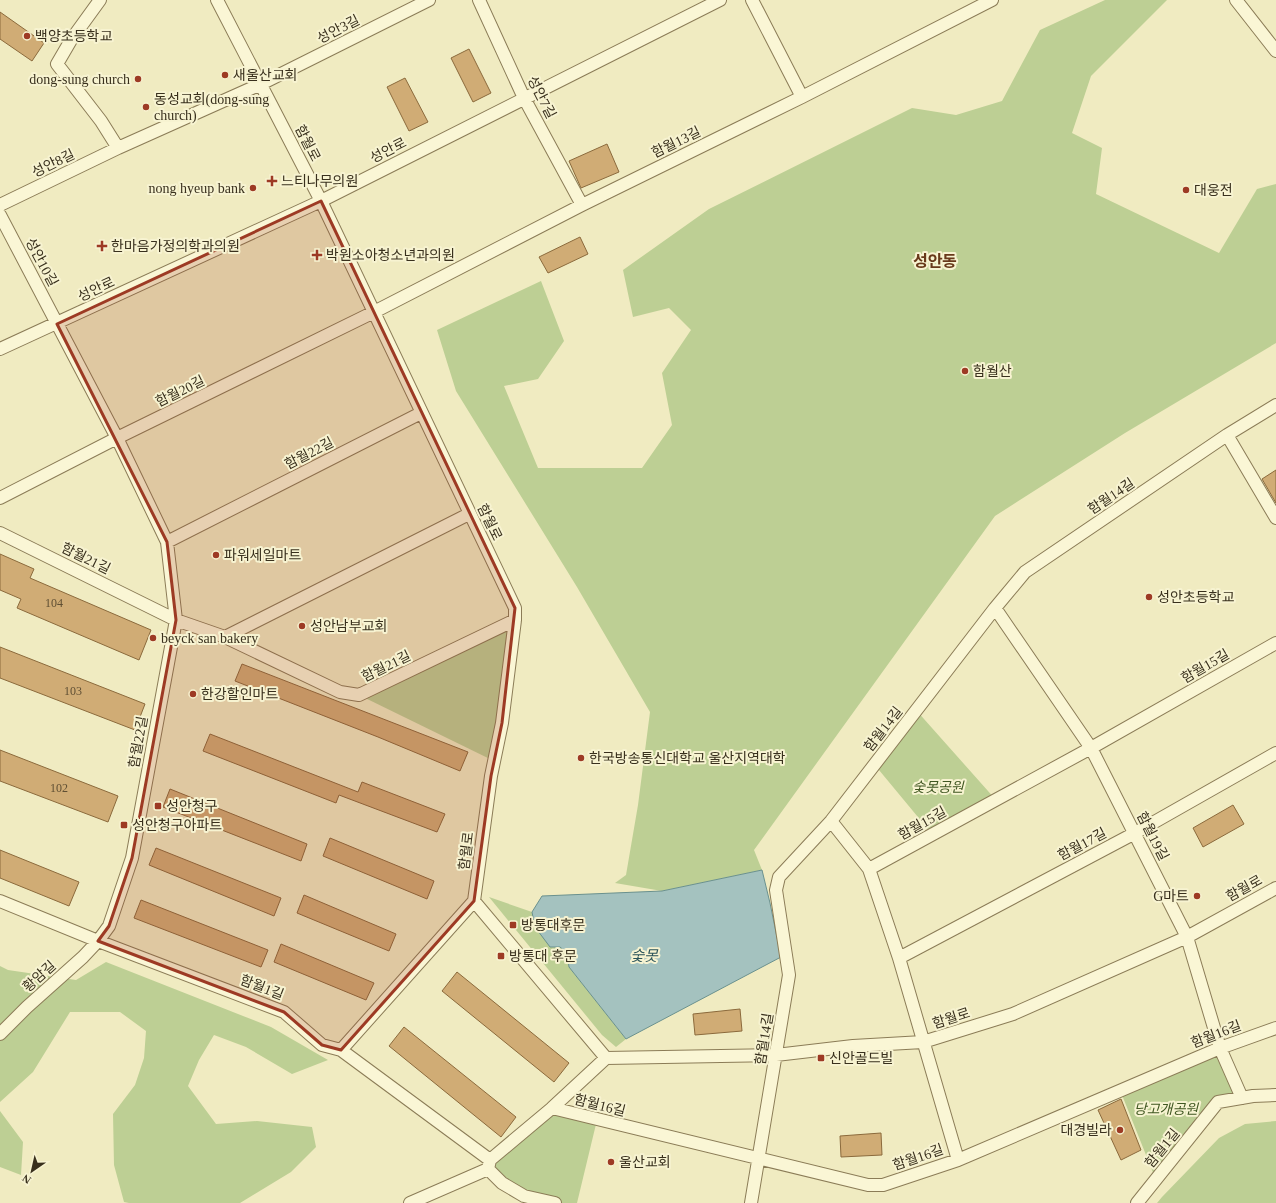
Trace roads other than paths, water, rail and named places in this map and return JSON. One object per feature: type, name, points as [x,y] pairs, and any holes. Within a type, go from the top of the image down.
[{"type":"street","points":[[100,0],[71,40],[57,64],[101,121],[118,148]]},
{"type":"street","name":"함월로","points":[[217,0],[321,201],[515,608],[515,620],[502,723],[491,776],[474,900]]},
{"type":"street","name":"성안3길","points":[[261,84],[429,0]]},
{"type":"street","name":"성안7길","points":[[479,0],[524,98],[582,205]]},
{"type":"street","name":"성안로","points":[[0,349],[321,201],[720,0]]},
{"type":"street","points":[[752,0],[802,97]]},
{"type":"street","name":"함월13길","points":[[374,312],[582,205],[802,97],[992,0]]},
{"type":"street","points":[[1240,1],[1276,51]]},
{"type":"street","name":"성안8길","points":[[0,205],[118,148],[261,84]]},
{"type":"street","name":"성안10길","points":[[0,215],[57,324]]},
{"type":"street","name":"함월20길","points":[[0,498],[117,438],[374,312]]},
{"type":"street","name":"함월22길","points":[[57,324],[117,438],[167,542],[176,620],[132,858],[109,926],[98,942]]},
{"type":"street","name":"함월14길","points":[[751,1203],[789,975],[776,890],[779,877],[831,821],[995,608],[1025,572],[1228,435],[1276,405]]},
{"type":"street","name":"함월22길","points":[[167,542],[421,413]]},
{"type":"street","points":[[1228,435],[1276,518]]},
{"type":"street","points":[[225,637],[469,514]]},
{"type":"street","name":"함월21길","points":[[0,532],[176,620],[225,637],[340,692],[359,695],[515,620]]},
{"type":"street","name":"함월19길","points":[[995,608],[1091,748],[1135,833],[1187,937],[1220,1048],[1242,1098]]},
{"type":"street","name":"함월15길","points":[[869,869],[1091,748],[1276,643]]},
{"type":"street","name":"함월17길","points":[[900,958],[1135,833],[1276,753]]},
{"type":"street","points":[[831,821],[869,869],[900,958],[958,1160]]},
{"type":"street","name":"함월로","points":[[606,1058],[776,1055],[853,1046],[923,1042],[1013,1014],[1187,937],[1276,888]]},
{"type":"street","points":[[341,1050],[474,900],[606,1058],[489,1165],[410,1203]]},
{"type":"street","name":"함월1길","points":[[0,901],[98,942],[284,1012],[322,1044],[341,1050],[489,1165],[502,1183],[524,1196],[555,1203]]},
{"type":"street","name":"황암길","points":[[0,1034],[27,1007],[98,942]]},
{"type":"street","name":"함월16길","points":[[552,1108],[759,1160],[868,1185],[883,1185],[958,1160],[1220,1048],[1276,1028]]},
{"type":"street","name":"함월1길","points":[[1138,1203],[1218,1102],[1253,1096],[1276,1095]]},
{"type":"water","name":"숯못","points":[[762,870],[781,957],[626,1039],[569,967],[567,953],[560,947],[550,947],[535,927],[532,912],[542,896],[662,891]]},
{"type":"place","name":"백양초등학교","points":[[27,36]]},
{"type":"place","name":"새울산교회","points":[[225,75]]},
{"type":"place","name":"dong-sung church","points":[[138,79]]},
{"type":"place","name":"동성교회(dong-sung church)","points":[[146,107]]},
{"type":"place","name":"느티나무의원","points":[[272,181]]},
{"type":"place","name":"nong hyeup bank","points":[[253,188]]},
{"type":"place","name":"대웅전","points":[[1186,190]]},
{"type":"place","name":"한마음가정의학과의원","points":[[102,246]]},
{"type":"place","name":"박원소아청소년과의원","points":[[317,255]]},
{"type":"place","name":"함월산","points":[[965,371]]},
{"type":"place","name":"파워세일마트","points":[[216,555]]},
{"type":"place","name":"성안초등학교","points":[[1149,597]]},
{"type":"place","name":"성안남부교회","points":[[302,626]]},
{"type":"place","name":"beyck san bakery","points":[[153,638]]},
{"type":"place","name":"한강할인마트","points":[[193,694]]},
{"type":"place","name":"한국방송통신대학교 울산지역대학","points":[[581,758]]},
{"type":"place","name":"성안청구","points":[[158,806]]},
{"type":"place","name":"성안청구아파트","points":[[124,825]]},
{"type":"place","name":"G마트","points":[[1197,896]]},
{"type":"place","name":"방통대후문","points":[[513,925]]},
{"type":"place","name":"방통대 후문","points":[[501,956]]},
{"type":"place","name":"신안골드빌","points":[[821,1058]]},
{"type":"place","name":"대경빌라","points":[[1120,1130]]},
{"type":"place","name":"울산교회","points":[[611,1162]]},
{"type":"district","name":"성안동","points":[[935,261]]},
{"type":"park label","name":"숯못공원","points":[[938,787]]},
{"type":"park label","name":"당고개공원","points":[[1166,1109]]}]
